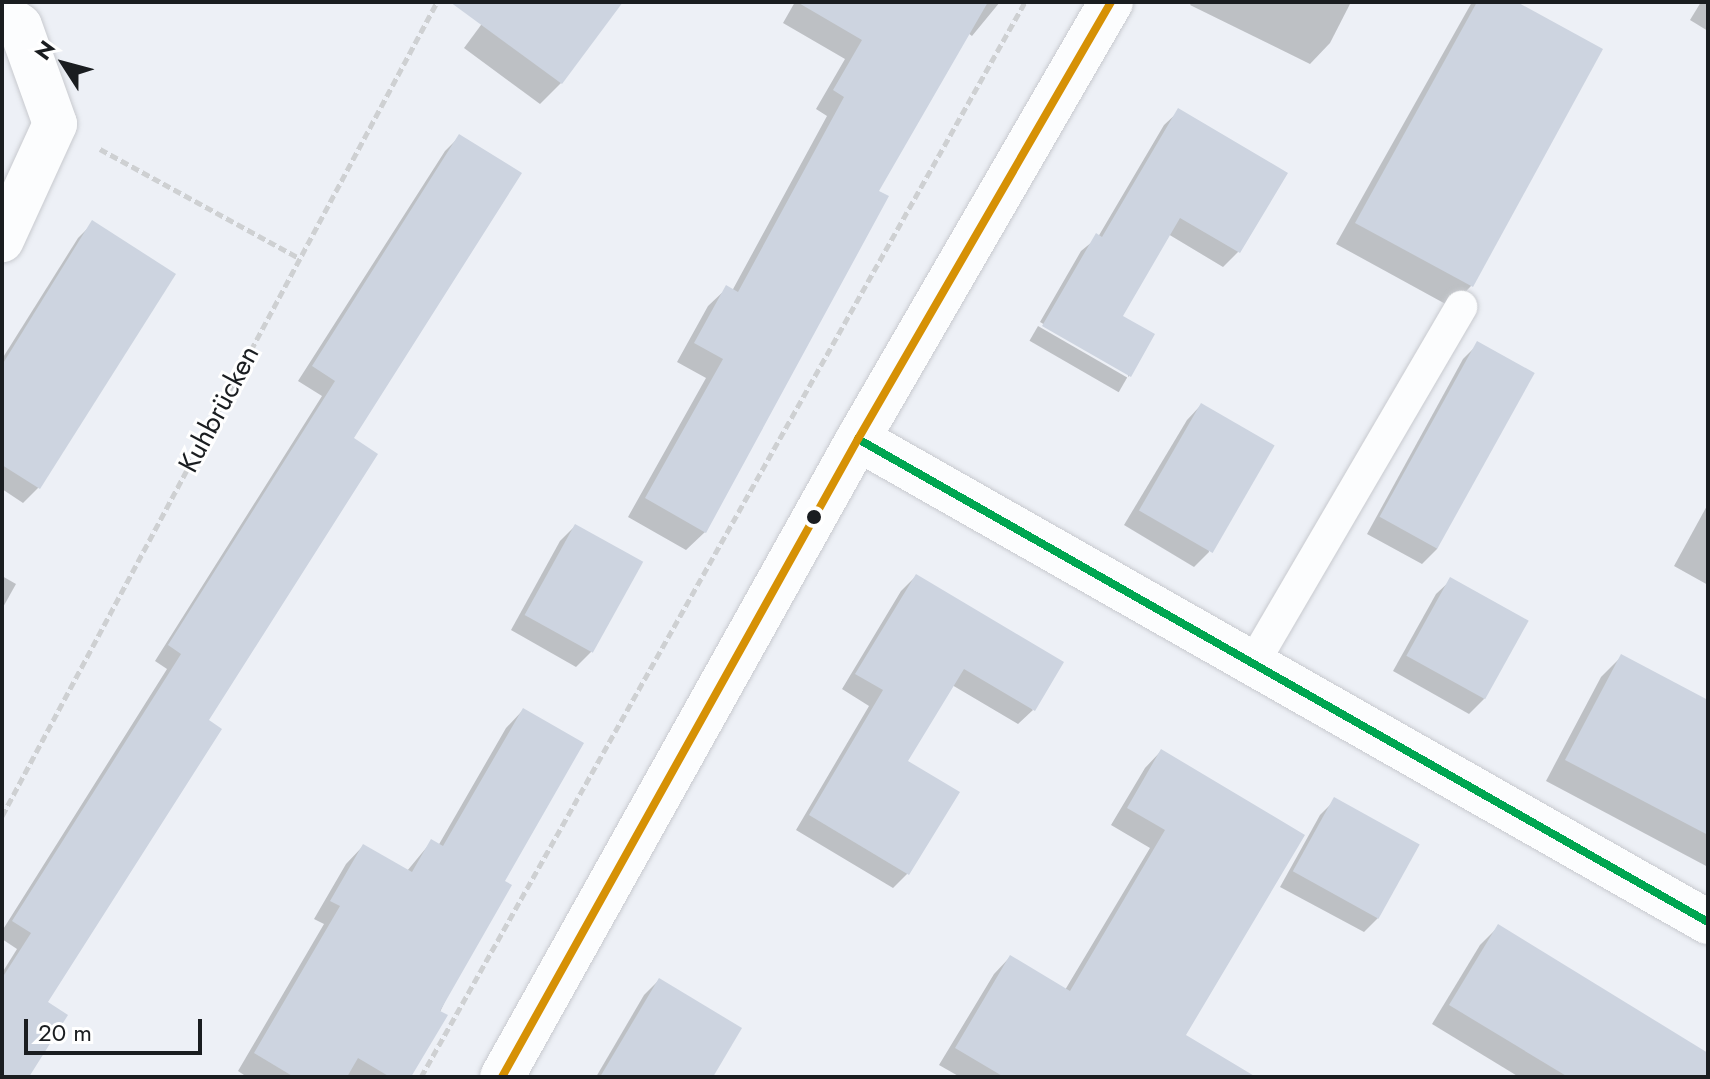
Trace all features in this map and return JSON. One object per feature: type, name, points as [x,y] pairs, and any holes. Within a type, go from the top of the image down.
[{"type":"street","points":[[502,1077],[858,439],[1111,2]]},
{"type":"street","points":[[2,13],[20,26],[55,124],[2,240]]},
{"type":"street","points":[[858,439],[1708,922]]},
{"type":"lane","points":[[1252,665],[1461,307]]},
{"type":"path","name":"Kuhbrücken","points":[[2,816],[437,2]]},
{"type":"path","points":[[421,1077],[1025,2]]},
{"type":"path","points":[[55,124],[299,258]]},
{"type":"building","points":[[450,2],[623,2],[562,84]]},
{"type":"building","points":[[797,2],[988,2],[879,191],[889,196],[706,533],[645,498],[723,359],[694,343],[726,285],[738,292],[844,97],[833,90],[862,40]]},
{"type":"building","points":[[1477,2],[1517,2],[1603,49],[1473,287],[1355,223]]},
{"type":"building","points":[[1178,108],[1288,173],[1240,253],[1180,218],[1123,316],[1155,334],[1131,377],[1042,326],[1096,233],[1102,237]]},
{"type":"building","points":[[459,134],[522,173],[354,438],[378,454],[209,720],[222,729],[48,1002],[68,1015],[29,1077],[2,1077],[2,973],[4,975],[31,933],[12,921],[181,654],[168,645],[335,381],[312,366]]},
{"type":"building","points":[[92,220],[176,274],[40,489],[2,465],[2,365]]},
{"type":"building","points":[[1477,341],[1535,373],[1437,549],[1380,517]]},
{"type":"building","points":[[1201,403],[1275,446],[1213,553],[1139,510]]},
{"type":"building","points":[[575,524],[643,562],[593,653],[525,615]]},
{"type":"building","points":[[916,574],[1064,662],[1035,711],[964,669],[908,761],[960,792],[909,875],[809,815],[883,690],[855,674]]},
{"type":"building","points":[[1450,577],[1529,621],[1485,699],[1406,656]]},
{"type":"building","points":[[1621,654],[1708,700],[1708,835],[1565,760]]},
{"type":"building","points":[[523,708],[584,743],[505,881],[512,885],[440,1011],[448,1015],[411,1077],[390,1077],[358,1058],[347,1077],[294,1077],[254,1053],[340,906],[330,901],[363,844],[412,872],[431,839],[443,846]]},
{"type":"building","points":[[1161,749],[1305,835],[1186,1035],[1256,1077],[1004,1077],[955,1048],[1010,955],[1070,991],[1165,830],[1127,808]]},
{"type":"building","points":[[1334,797],[1420,845],[1379,919],[1293,871]]},
{"type":"building","points":[[1498,924],[1708,1053],[1708,1077],[1568,1077],[1449,1005]]},
{"type":"building","points":[[659,978],[742,1028],[713,1077],[600,1077]]},
{"type":"transit line","points":[[502,1077],[858,439],[1111,2]]},
{"type":"transit line","points":[[858,439],[1708,922]]}]
